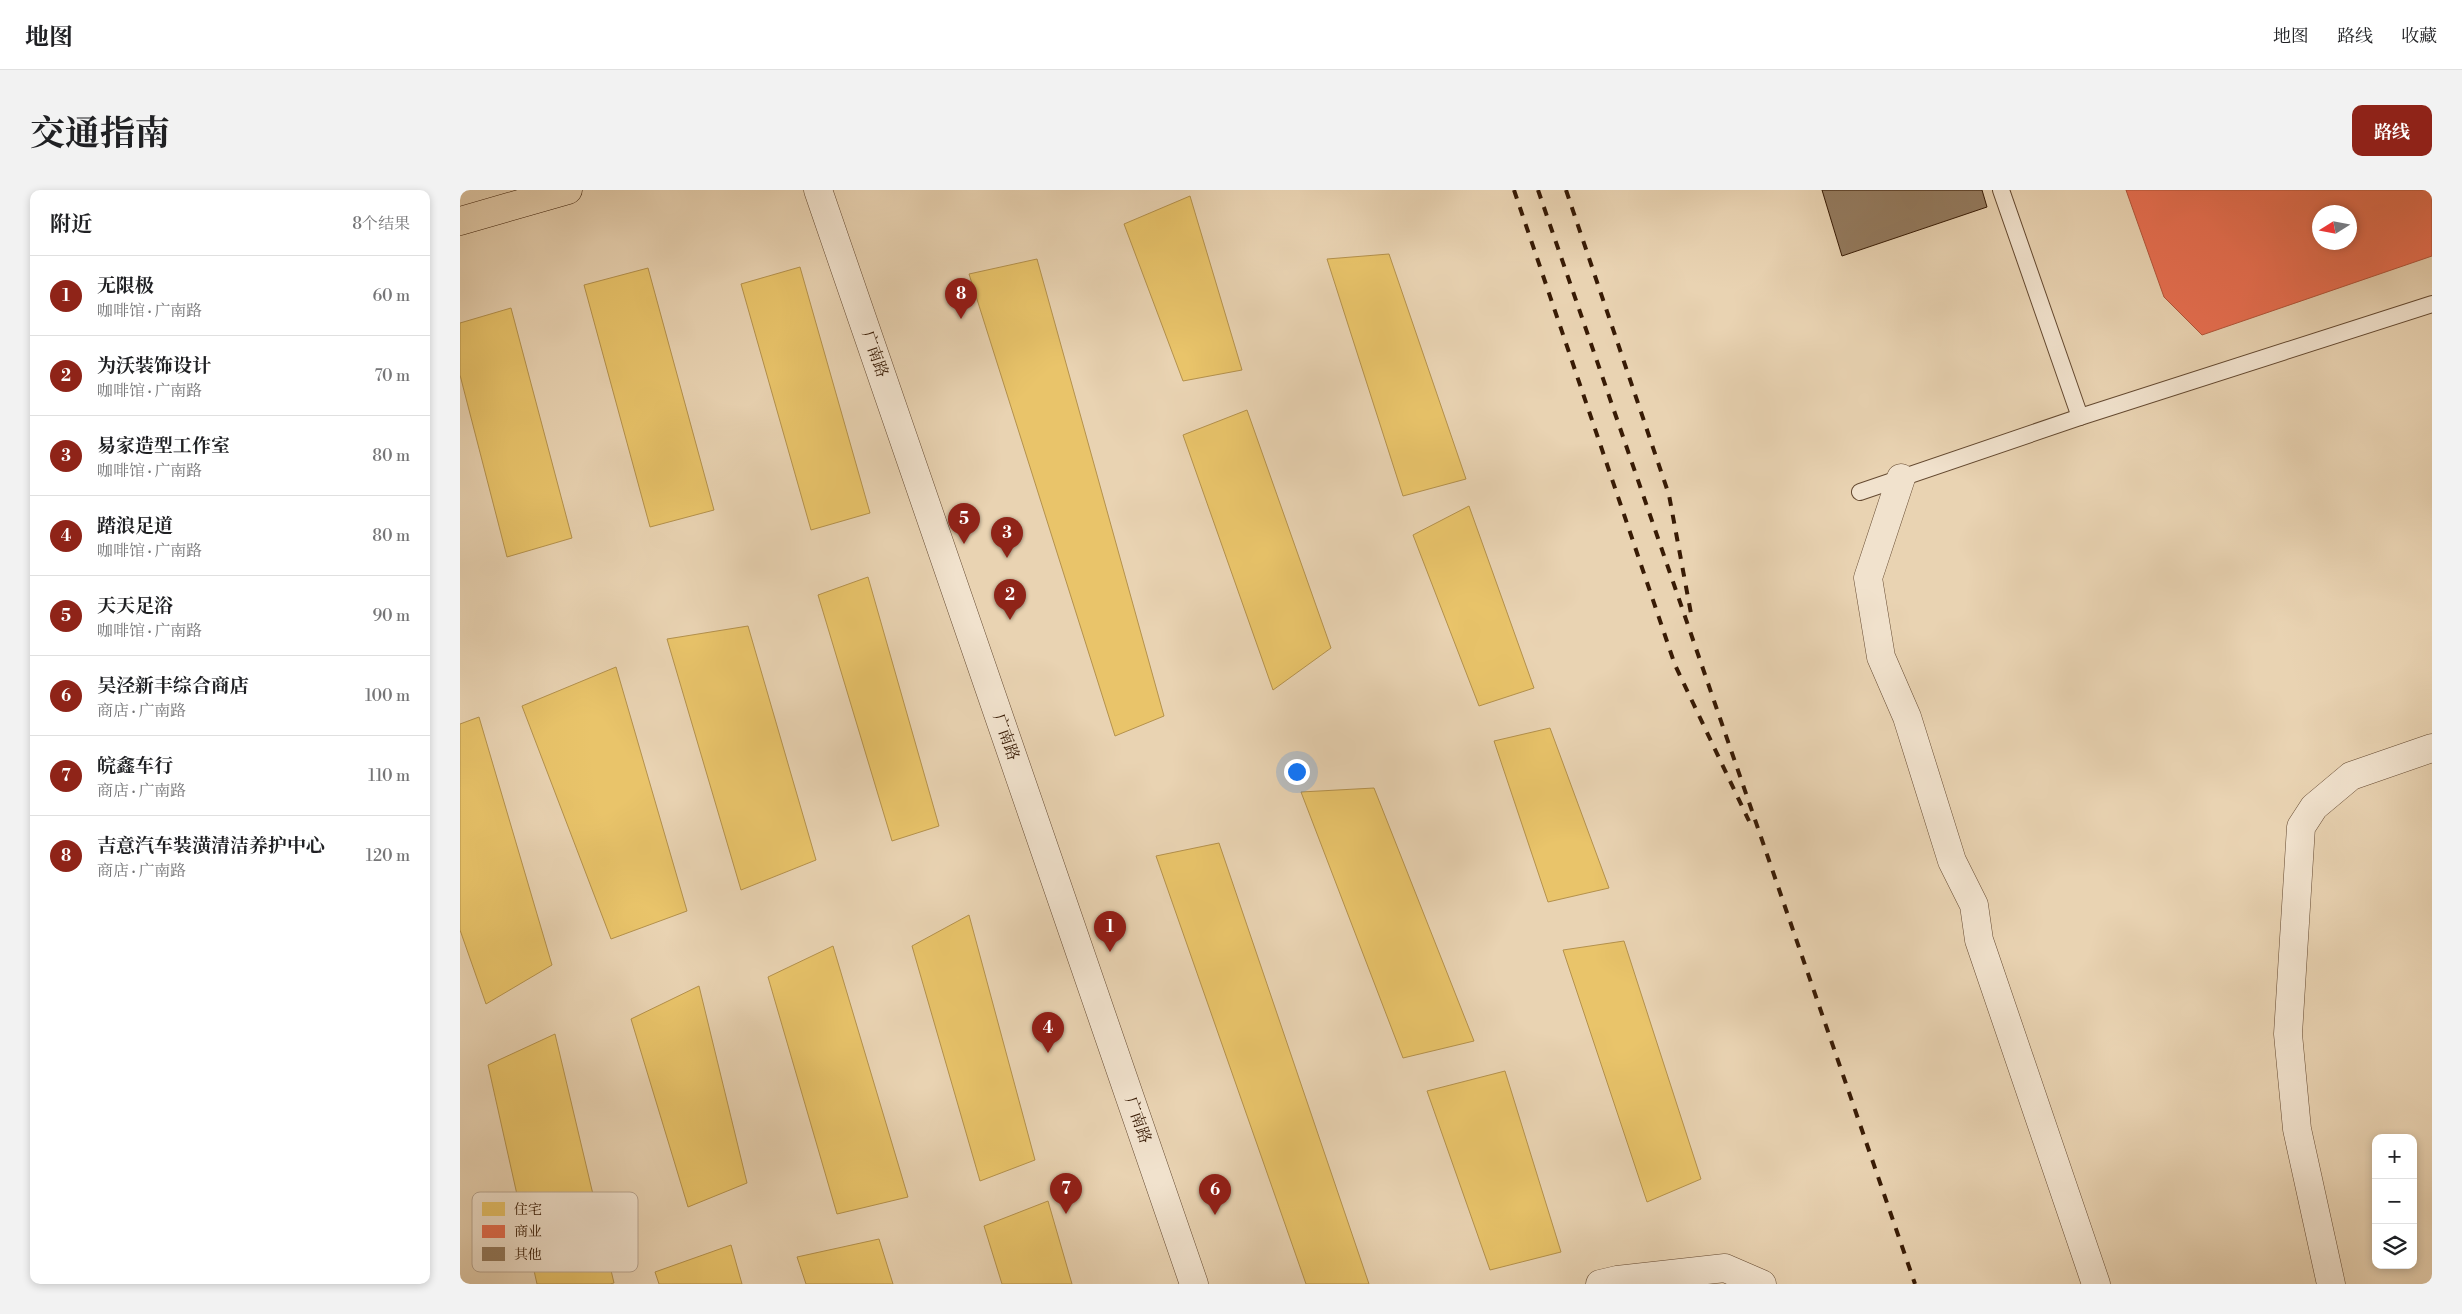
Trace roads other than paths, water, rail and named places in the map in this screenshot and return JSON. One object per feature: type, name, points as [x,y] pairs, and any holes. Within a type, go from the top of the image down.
[{"type":"main road","points":[[460,221],[568,190]]},
{"type":"street","name":"广南路","points":[[818,190],[1194,1284]]},
{"type":"street","points":[[1901,478],[1868,578],[1881,657],[1907,717],[1952,861],[1974,904],[1979,940],[2096,1284]]},
{"type":"street","points":[[2331,1284],[2297,1129],[2288,1034],[2301,827],[2314,807],[2351,776],[2432,748]]},
{"type":"street","points":[[1600,1284],[1617,1280],[1725,1268],[1762,1284]]},
{"type":"lane","points":[[2001,190],[2080,417]]},
{"type":"lane","points":[[1860,492],[2080,417],[2432,304]]},
{"type":"railway","points":[[1514,190],[1675,665],[1749,821]]},
{"type":"railway","points":[[1538,190],[1915,1284]]},
{"type":"railway","points":[[1566,190],[1669,495],[1692,619]]},
{"type":"place","name":"吉意汽车装潢清洁养护中心","points":[[961,319]]},
{"type":"place","name":"天天足浴","points":[[964,544]]},
{"type":"place","name":"易家造型工作室","points":[[1007,558]]},
{"type":"place","name":"为沃装饰设计","points":[[1010,620]]},
{"type":"place","name":"无限极","points":[[1110,952]]},
{"type":"place","name":"踏浪足道","points":[[1048,1053]]},
{"type":"place","name":"皖鑫车行","points":[[1066,1214]]},
{"type":"place","name":"吴泾新丰综合商店","points":[[1215,1215]]}]
